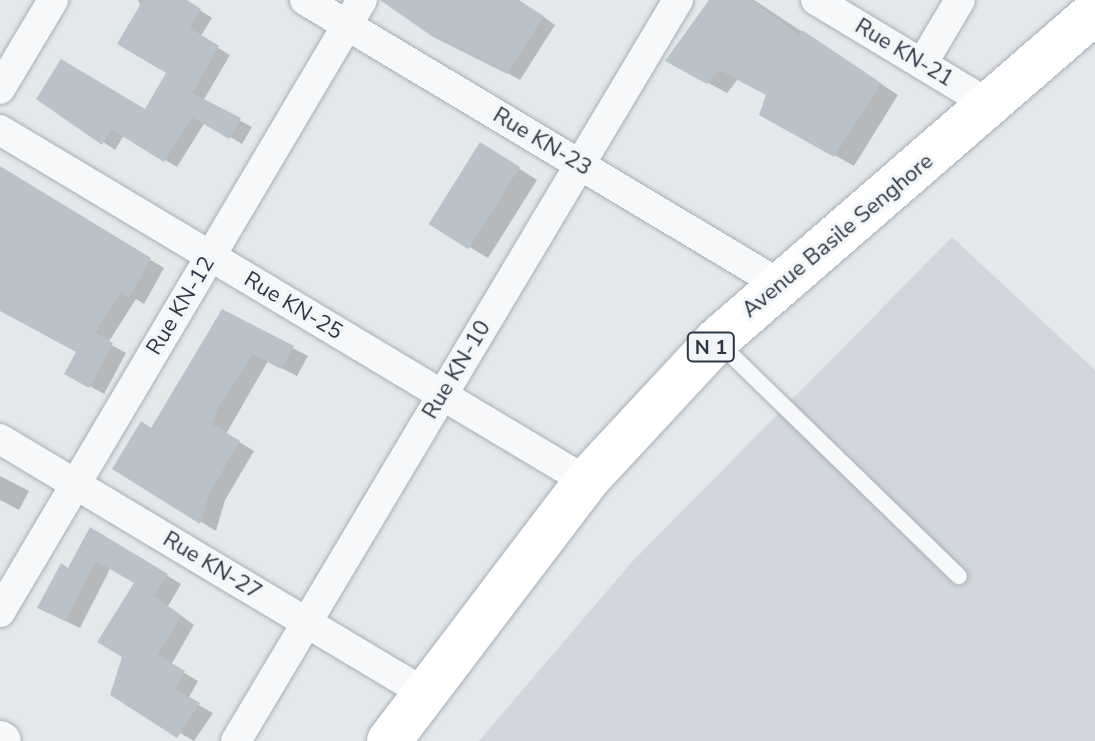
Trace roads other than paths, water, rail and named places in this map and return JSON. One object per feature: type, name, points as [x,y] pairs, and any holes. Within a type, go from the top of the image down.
[{"type":"highway","name":"Avenue Basile Senghore","points":[[389,741],[586,481],[717,340],[779,284],[992,106],[1095,12]]},
{"type":"street","points":[[0,89],[53,0]]},
{"type":"street","name":"Rue KN-23","points":[[305,0],[354,13],[580,165],[779,284]]},
{"type":"street","name":"Rue KN-10","points":[[236,741],[678,0]]},
{"type":"street","name":"Rue KN-21","points":[[816,0],[992,106]]},
{"type":"street","points":[[922,64],[960,0]]},
{"type":"street","name":"Rue KN-12","points":[[0,612],[354,13]]},
{"type":"street","name":"Rue KN-25","points":[[0,130],[586,481]]},
{"type":"street","name":"Rue KN-27","points":[[0,439],[424,693]]},
{"type":"lane","points":[[717,340],[959,576]]}]
